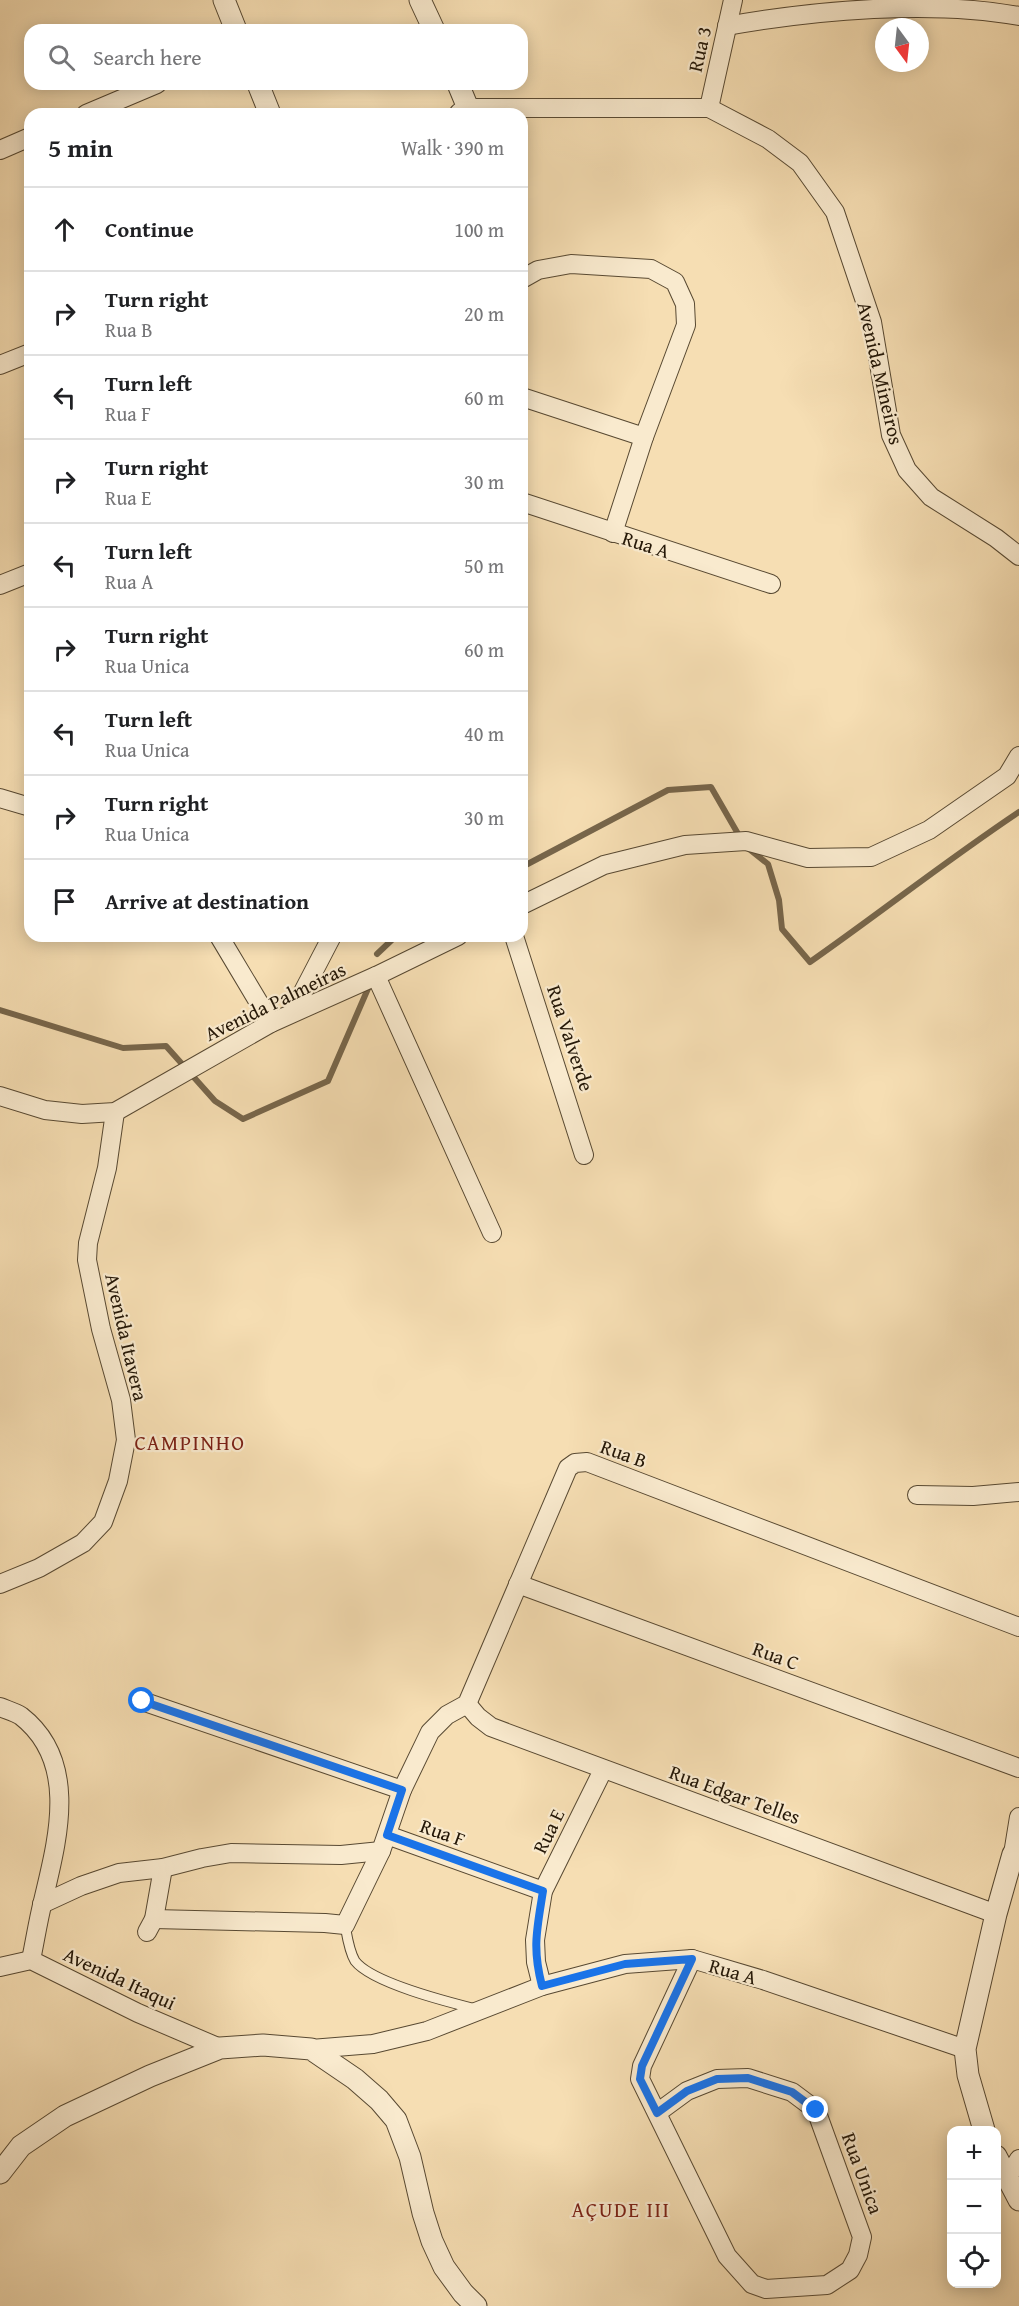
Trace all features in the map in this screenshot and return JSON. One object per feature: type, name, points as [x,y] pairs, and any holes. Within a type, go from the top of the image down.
[{"type":"street","points":[[224,0],[234,24]]},
{"type":"street","points":[[420,0],[431,24]]},
{"type":"street","name":"Rua 3","points":[[709,108],[733,0]]},
{"type":"street","points":[[727,26],[845,5],[923,1],[975,4],[1019,16]]},
{"type":"street","points":[[100,108],[143,90]]},
{"type":"street","points":[[260,90],[268,108]]},
{"type":"street","name":"Avenida Mineiros","points":[[459,90],[463,108]]},
{"type":"street","name":"Avenida Mineiros","points":[[528,110],[709,108],[768,139],[800,162],[835,212],[872,322],[891,435],[907,470],[931,497],[996,538],[1019,556]]},
{"type":"street","points":[[0,150],[24,140]]},
{"type":"street","points":[[528,276],[538,270],[571,264],[651,269],[675,282],[685,304],[686,325],[644,437],[613,533]]},
{"type":"street","points":[[0,365],[24,355]]},
{"type":"street","points":[[528,399],[644,437]]},
{"type":"street","name":"Rua A","points":[[528,504],[771,584]]},
{"type":"street","points":[[0,585],[24,575]]},
{"type":"street","points":[[528,901],[604,866],[685,845],[746,841],[808,858],[871,857],[929,830],[1006,776],[1019,756]]},
{"type":"street","points":[[0,798],[24,805]]},
{"type":"street","points":[[223,942],[271,1023]]},
{"type":"street","points":[[292,1013],[329,942]]},
{"type":"street","name":"Avenida Palmeiras","points":[[115,1112],[271,1023],[446,942]]},
{"type":"street","name":"Rua Valverde","points":[[516,942],[584,1155]]},
{"type":"street","points":[[376,976],[492,1233]]},
{"type":"street","points":[[0,1096],[45,1110],[82,1114],[115,1112]]},
{"type":"street","name":"Avenida Itavera","points":[[0,1584],[39,1568],[83,1543],[103,1522],[118,1481],[126,1440],[122,1410],[101,1329],[87,1260],[88,1243],[107,1168],[115,1112]]},
{"type":"street","name":"Rua B","points":[[467,1704],[568,1468],[575,1463],[587,1462],[1019,1627]]},
{"type":"street","points":[[917,1495],[974,1496],[1019,1492]]},
{"type":"street","name":"Rua C","points":[[518,1584],[1019,1768]]},
{"type":"street","points":[[142,1701],[402,1790]]},
{"type":"street","points":[[163,1868],[150,1926],[325,1923],[345,1925],[384,1843],[402,1790],[430,1732],[447,1715],[467,1704]]},
{"type":"street","name":"Rua Edgar Telles","points":[[467,1704],[491,1727],[996,1914]]},
{"type":"street","points":[[0,1707],[20,1716],[43,1739],[56,1767],[61,1802],[54,1857],[31,1960]]},
{"type":"street","name":"Rua E","points":[[542,1986],[536,1962],[535,1940],[543,1891],[603,1770]]},
{"type":"street","points":[[983,2126],[968,2075],[965,2049],[996,1914],[1016,1856],[1019,1817]]},
{"type":"street","points":[[42,1904],[81,1886],[119,1873],[163,1868],[202,1858],[231,1853],[341,1855],[384,1843]]},
{"type":"street","name":"Rua F","points":[[384,1843],[543,1891]]},
{"type":"street","name":"Rua A","points":[[311,2049],[373,2044],[427,2031],[542,1986],[625,1964],[692,1959],[763,1980],[965,2049]]},
{"type":"street","name":"Rua Unica","points":[[657,2113],[687,2091],[717,2079],[738,2078],[748,2078],[792,2092],[816,2110],[862,2237],[858,2256],[850,2270],[827,2285],[766,2289],[752,2284],[727,2256],[640,2079],[642,2066],[692,1959]]},
{"type":"street","name":"Avenida Itaqui","points":[[0,1967],[31,1960],[138,2013],[220,2048]]},
{"type":"street","points":[[0,2173],[21,2146],[65,2116],[150,2076],[220,2048],[263,2045],[311,2049],[380,2100],[396,2120],[410,2157],[432,2241],[444,2267],[463,2294],[476,2306]]},
{"type":"street","points":[[1007,2178],[1019,2159]]},
{"type":"street","points":[[1001,2166],[1019,2200]]},
{"type":"lane","points":[[345,1925],[355,1960],[367,1972],[480,2011]]},
{"type":"waterway","points":[[528,864],[668,790],[711,787],[741,839]]},
{"type":"waterway","points":[[749,849],[768,864],[779,900],[782,929],[810,962],[1019,812]]},
{"type":"waterway","points":[[377,954],[390,942]]},
{"type":"waterway","points":[[0,1010],[123,1048],[166,1046],[215,1101],[243,1119],[328,1081],[370,984]]},
{"type":"district","name":"CAMPINHO","points":[[190,1442]]},
{"type":"district","name":"AÇUDE III","points":[[621,2209]]},
{"type":"route","points":[[142,1701],[402,1790],[387,1835],[543,1891],[535,1940],[536,1962],[542,1986],[625,1964],[692,1959],[642,2066],[640,2079],[657,2113],[687,2091],[717,2079],[748,2078],[792,2092],[816,2110]]}]
